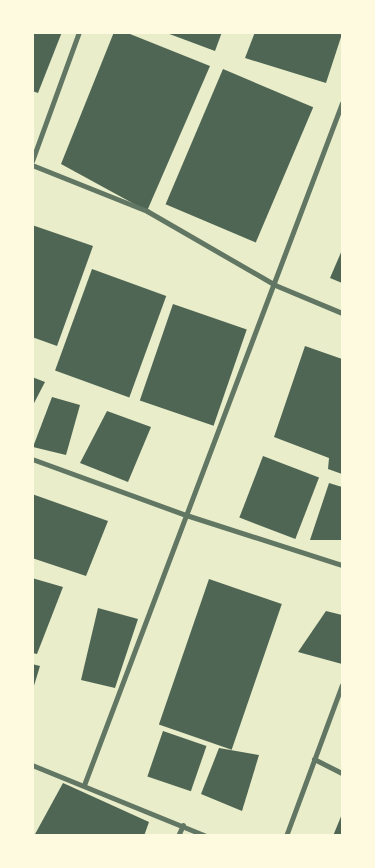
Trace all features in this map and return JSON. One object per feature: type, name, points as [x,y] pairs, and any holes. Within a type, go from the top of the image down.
[{"type":"street","points":[[32,161],[79,32]]},
{"type":"street","points":[[84,785],[275,285],[342,103]]},
{"type":"street","points":[[32,165],[147,211],[275,285],[342,313]]},
{"type":"street","points":[[32,459],[186,515],[342,564]]},
{"type":"street","points":[[286,836],[342,685]]},
{"type":"street","points":[[314,759],[342,773]]},
{"type":"street","points":[[32,765],[206,836]]},
{"type":"street","points":[[178,836],[182,825]]},
{"type":"building","points":[[32,32],[62,32],[38,93],[32,91]]},
{"type":"building","points":[[114,32],[125,32],[210,66],[147,211],[61,164]]},
{"type":"building","points":[[164,32],[222,32],[215,51]]},
{"type":"building","points":[[255,32],[342,32],[326,83],[245,58]]},
{"type":"building","points":[[223,69],[313,107],[256,243],[166,204]]},
{"type":"building","points":[[32,225],[93,246],[57,346],[32,337]]},
{"type":"building","points":[[342,250],[342,283],[330,278]]},
{"type":"building","points":[[92,269],[166,296],[129,398],[55,370]]},
{"type":"building","points":[[173,304],[247,329],[214,426],[140,400]]},
{"type":"building","points":[[305,346],[342,359],[342,474],[328,469],[329,458],[274,437]]},
{"type":"building","points":[[32,377],[45,382],[32,407]]},
{"type":"building","points":[[52,397],[80,405],[66,455],[33,447]]},
{"type":"building","points":[[107,411],[151,427],[128,482],[80,463]]},
{"type":"building","points":[[263,456],[319,478],[295,539],[239,518]]},
{"type":"building","points":[[329,483],[342,487],[342,540],[310,540]]},
{"type":"building","points":[[32,494],[108,521],[86,576],[32,558]]},
{"type":"building","points":[[32,578],[63,587],[37,654],[32,653]]},
{"type":"building","points":[[209,579],[282,604],[232,750],[159,725]]},
{"type":"building","points":[[98,608],[138,619],[115,688],[81,680]]},
{"type":"building","points":[[326,611],[342,615],[342,664],[298,652]]},
{"type":"building","points":[[32,664],[40,666],[33,689],[32,689]]},
{"type":"building","points":[[163,731],[206,746],[191,791],[147,776]]},
{"type":"building","points":[[219,748],[259,755],[242,811],[201,794]]},
{"type":"building","points":[[63,783],[149,822],[144,836],[34,836]]},
{"type":"building","points":[[342,814],[342,836],[333,836]]}]
